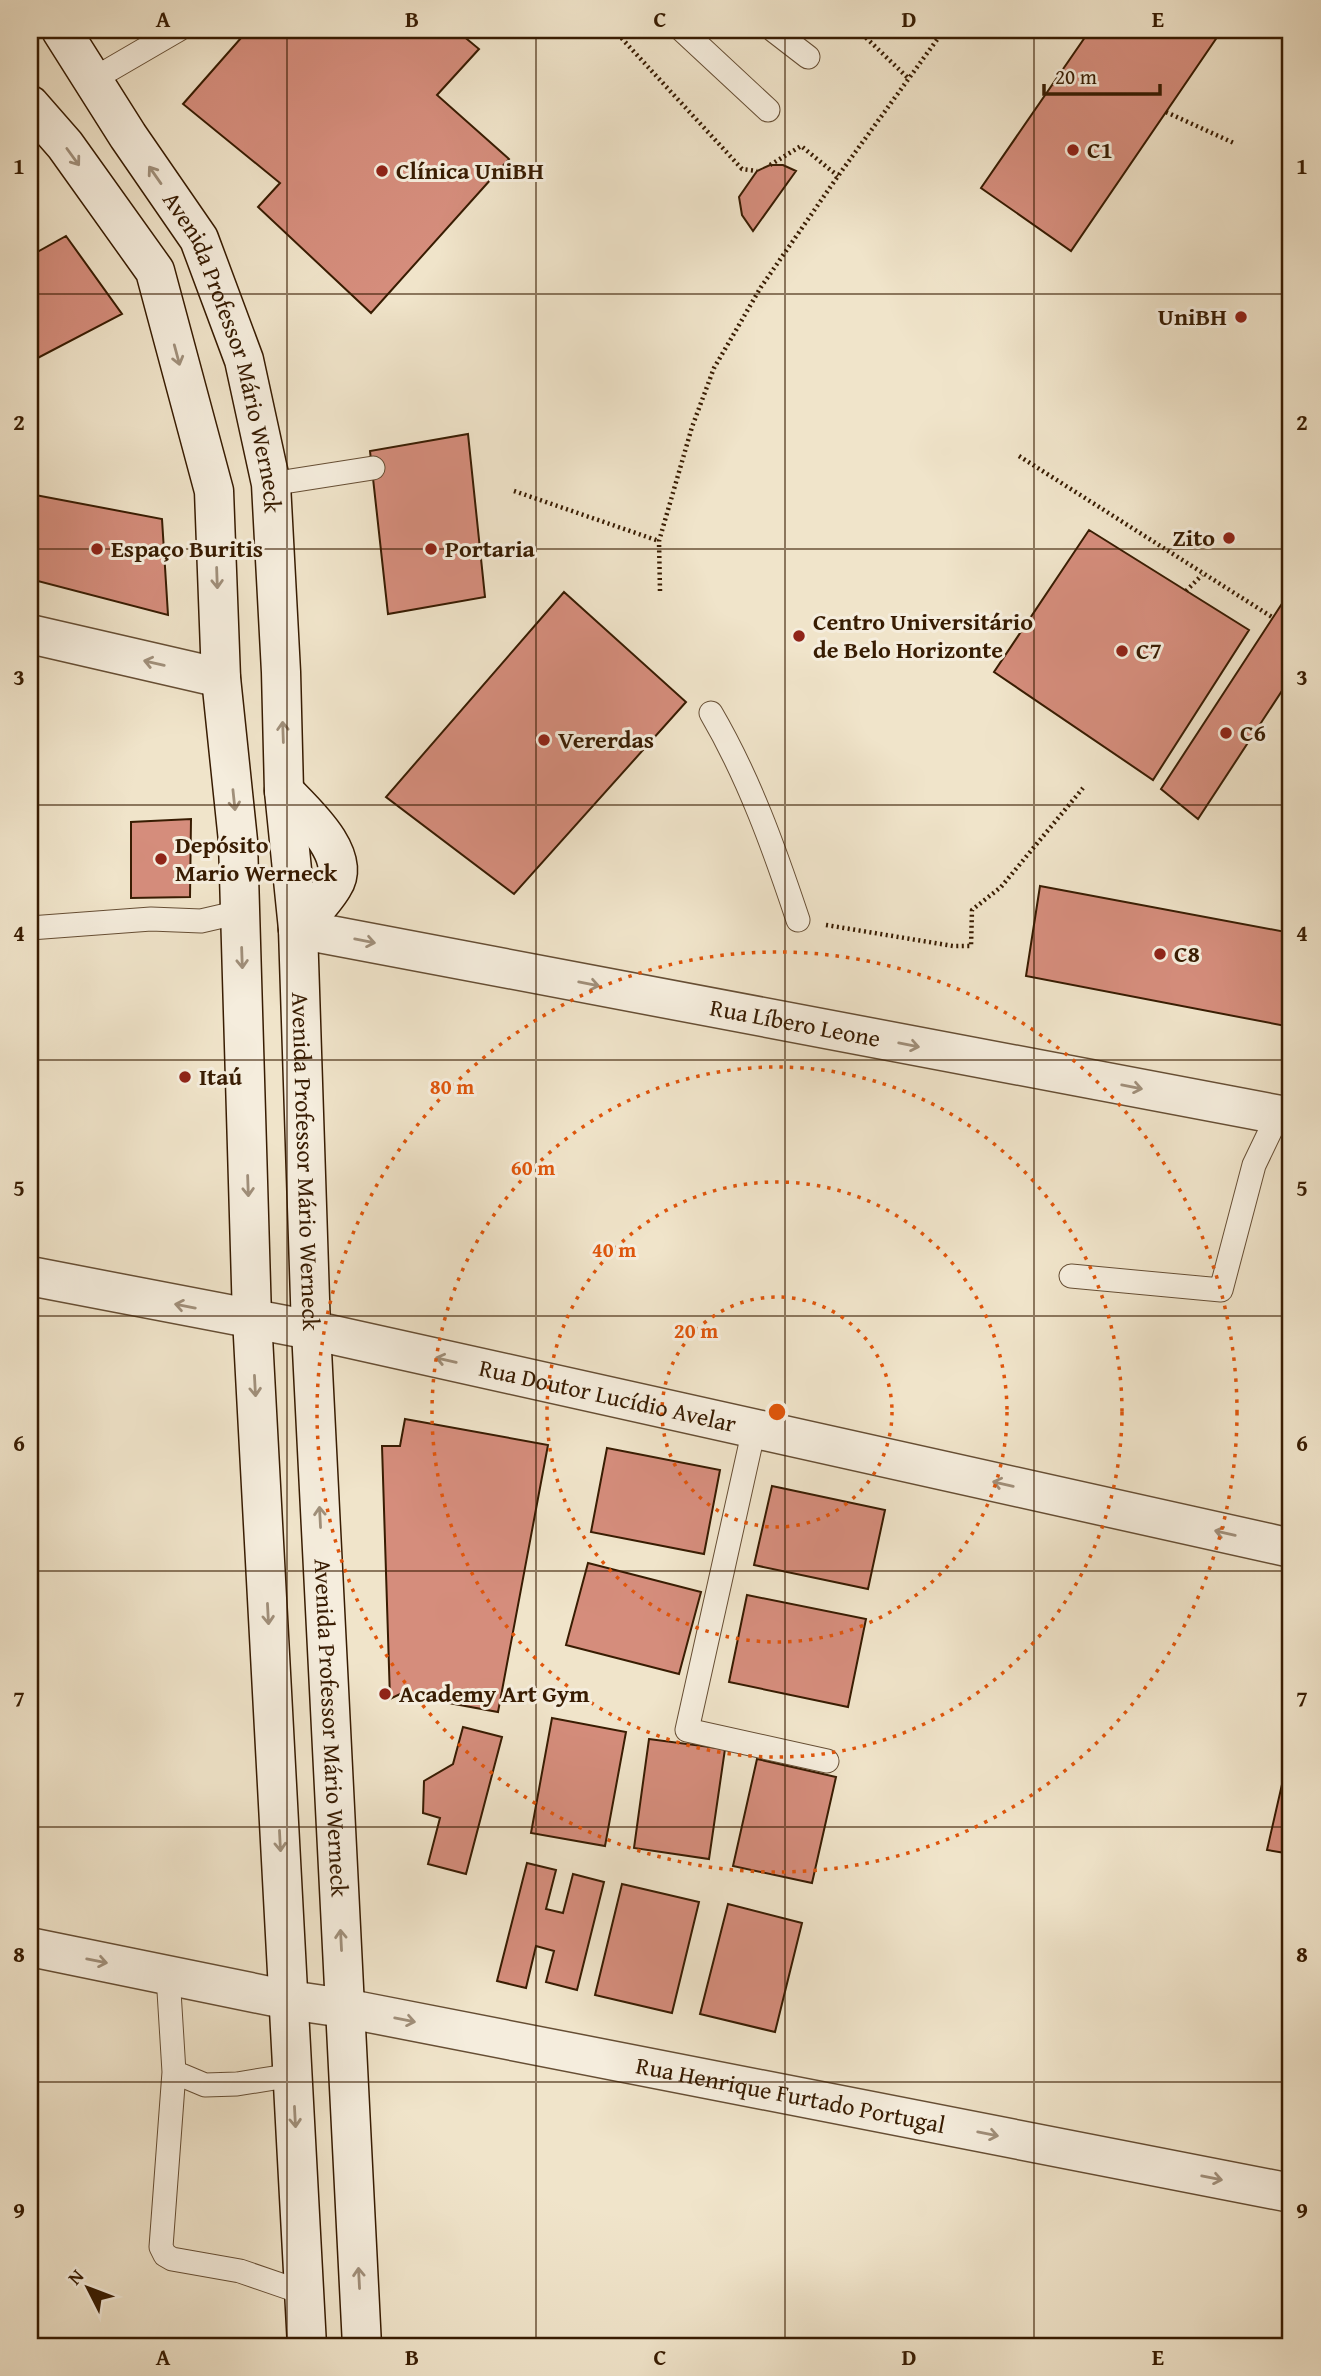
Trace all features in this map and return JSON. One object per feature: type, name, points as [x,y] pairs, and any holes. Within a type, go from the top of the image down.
[{"type":"main road","name":"Avenida Professor Mário Werneck","points":[[61,30],[128,136],[200,239],[244,360],[271,484],[284,791],[325,834],[337,860],[335,884],[298,929],[311,1330],[362,2346]]},
{"type":"main road","name":"Avenida Professor Mário Werneck","points":[[30,104],[65,145],[155,271],[214,491],[221,678],[238,841],[252,1318],[307,2346]]},
{"type":"main road","points":[[30,634],[221,678]]},
{"type":"main road","points":[[238,841],[273,906],[298,929]]},
{"type":"main road","name":"Rua Líbero Leone","points":[[298,929],[1285,1116]]},
{"type":"main road","name":"Rua Doutor Lucídio Avelar","points":[[30,1276],[311,1330],[1291,1548]]},
{"type":"main road","name":"Rua Henrique Furtado Portugal","points":[[30,1947],[289,2000],[344,2008],[1291,2193]]},
{"type":"lane","points":[[92,80],[178,30]]},
{"type":"lane","points":[[682,30],[768,110]]},
{"type":"lane","points":[[773,30],[808,57]]},
{"type":"lane","points":[[271,484],[373,468]]},
{"type":"lane","points":[[711,713],[733,750],[771,838],[798,920]]},
{"type":"lane","points":[[30,928],[151,919],[201,921],[240,912]]},
{"type":"lane","points":[[1071,1276],[1221,1290],[1254,1165],[1285,1116]]},
{"type":"lane","points":[[754,1429],[687,1730],[827,1761]]},
{"type":"lane","points":[[168,1975],[174,2072],[161,2247],[172,2259],[240,2271],[304,2293]]},
{"type":"lane","points":[[174,2072],[205,2085],[237,2084],[293,2075]]},
{"type":"path","points":[[614,30],[742,169],[757,171]]},
{"type":"path","points":[[858,30],[908,78]]},
{"type":"path","points":[[660,591],[659,541],[692,427],[714,368],[761,287],[944,30]]},
{"type":"path","points":[[1166,112],[1236,144]]},
{"type":"path","points":[[770,166],[801,146],[838,176]]},
{"type":"path","points":[[1019,456],[1202,575],[1272,617]]},
{"type":"path","points":[[514,491],[659,541]]},
{"type":"path","points":[[1186,591],[1202,575]]},
{"type":"path","points":[[798,920],[953,946],[971,946],[972,910],[1001,887],[1083,788]]},
{"type":"building","name":"Clínica UniBH","points":[[248,30],[456,30],[479,49],[437,95],[509,159],[371,313],[258,207],[280,183],[183,104]]},
{"type":"building","name":"C1","points":[[1090,30],[1222,30],[1071,251],[981,188]]},
{"type":"building","points":[[770,165],[783,165],[796,171],[753,231],[742,215],[739,197],[757,171]]},
{"type":"building","points":[[66,236],[122,314],[30,362],[30,256]]},
{"type":"building","name":"Portaria","points":[[468,434],[485,597],[388,614],[370,451]]},
{"type":"building","name":"Espaço Buritis","points":[[30,494],[162,519],[168,615],[30,579]]},
{"type":"building","name":"C7","points":[[1089,530],[1249,630],[1153,780],[994,672]]},
{"type":"building","name":"Vererdas","points":[[564,592],[686,702],[514,894],[386,797]]},
{"type":"building","name":"C6","points":[[1287,596],[1291,599],[1291,677],[1198,819],[1161,789]]},
{"type":"building","name":"Depósito Mario Werneck","points":[[191,819],[190,897],[131,898],[131,822]]},
{"type":"building","name":"C8","points":[[1040,886],[1291,933],[1291,1027],[1026,976]]},
{"type":"building","points":[[405,1419],[548,1445],[498,1712],[400,1694],[390,1699],[382,1446],[400,1446]]},
{"type":"building","points":[[607,1448],[720,1470],[704,1554],[591,1532]]},
{"type":"building","points":[[772,1486],[885,1510],[868,1589],[754,1565]]},
{"type":"building","points":[[588,1563],[701,1592],[679,1674],[566,1645]]},
{"type":"building","points":[[747,1595],[866,1619],[848,1707],[729,1682]]},
{"type":"building","points":[[552,1718],[626,1732],[605,1846],[531,1833]]},
{"type":"building","points":[[463,1727],[502,1737],[466,1874],[428,1864],[440,1818],[423,1813],[424,1781],[453,1764]]},
{"type":"building","points":[[649,1739],[725,1749],[709,1859],[634,1848]]},
{"type":"building","points":[[1291,1745],[1291,1854],[1267,1850]]},
{"type":"building","points":[[757,1759],[836,1777],[812,1883],[733,1866]]},
{"type":"building","points":[[527,1863],[556,1870],[546,1909],[563,1913],[573,1874],[604,1882],[577,1990],[546,1982],[554,1951],[536,1946],[526,1988],[497,1981]]},
{"type":"building","points":[[622,1884],[699,1902],[672,2013],[595,1995]]},
{"type":"building","points":[[728,1904],[802,1923],[775,2032],[700,2014]]},
{"type":"place","name":"C1","points":[[1073,150]]},
{"type":"place","name":"Clínica UniBH","points":[[382,171]]},
{"type":"place","name":"UniBH","points":[[1241,317]]},
{"type":"place","name":"Zito","points":[[1229,538]]},
{"type":"place","name":"Espaço Buritis","points":[[97,549]]},
{"type":"place","name":"Portaria","points":[[431,549]]},
{"type":"place","name":"Centro Universitário de Belo Horizonte","points":[[799,636]]},
{"type":"place","name":"C7","points":[[1122,651]]},
{"type":"place","name":"C6","points":[[1226,733]]},
{"type":"place","name":"Vererdas","points":[[544,740]]},
{"type":"place","name":"Depósito Mario Werneck","points":[[161,859]]},
{"type":"place","name":"C8","points":[[1160,954]]},
{"type":"place","name":"Itaú","points":[[185,1077]]},
{"type":"place","name":"Academy Art Gym","points":[[385,1694]]}]
